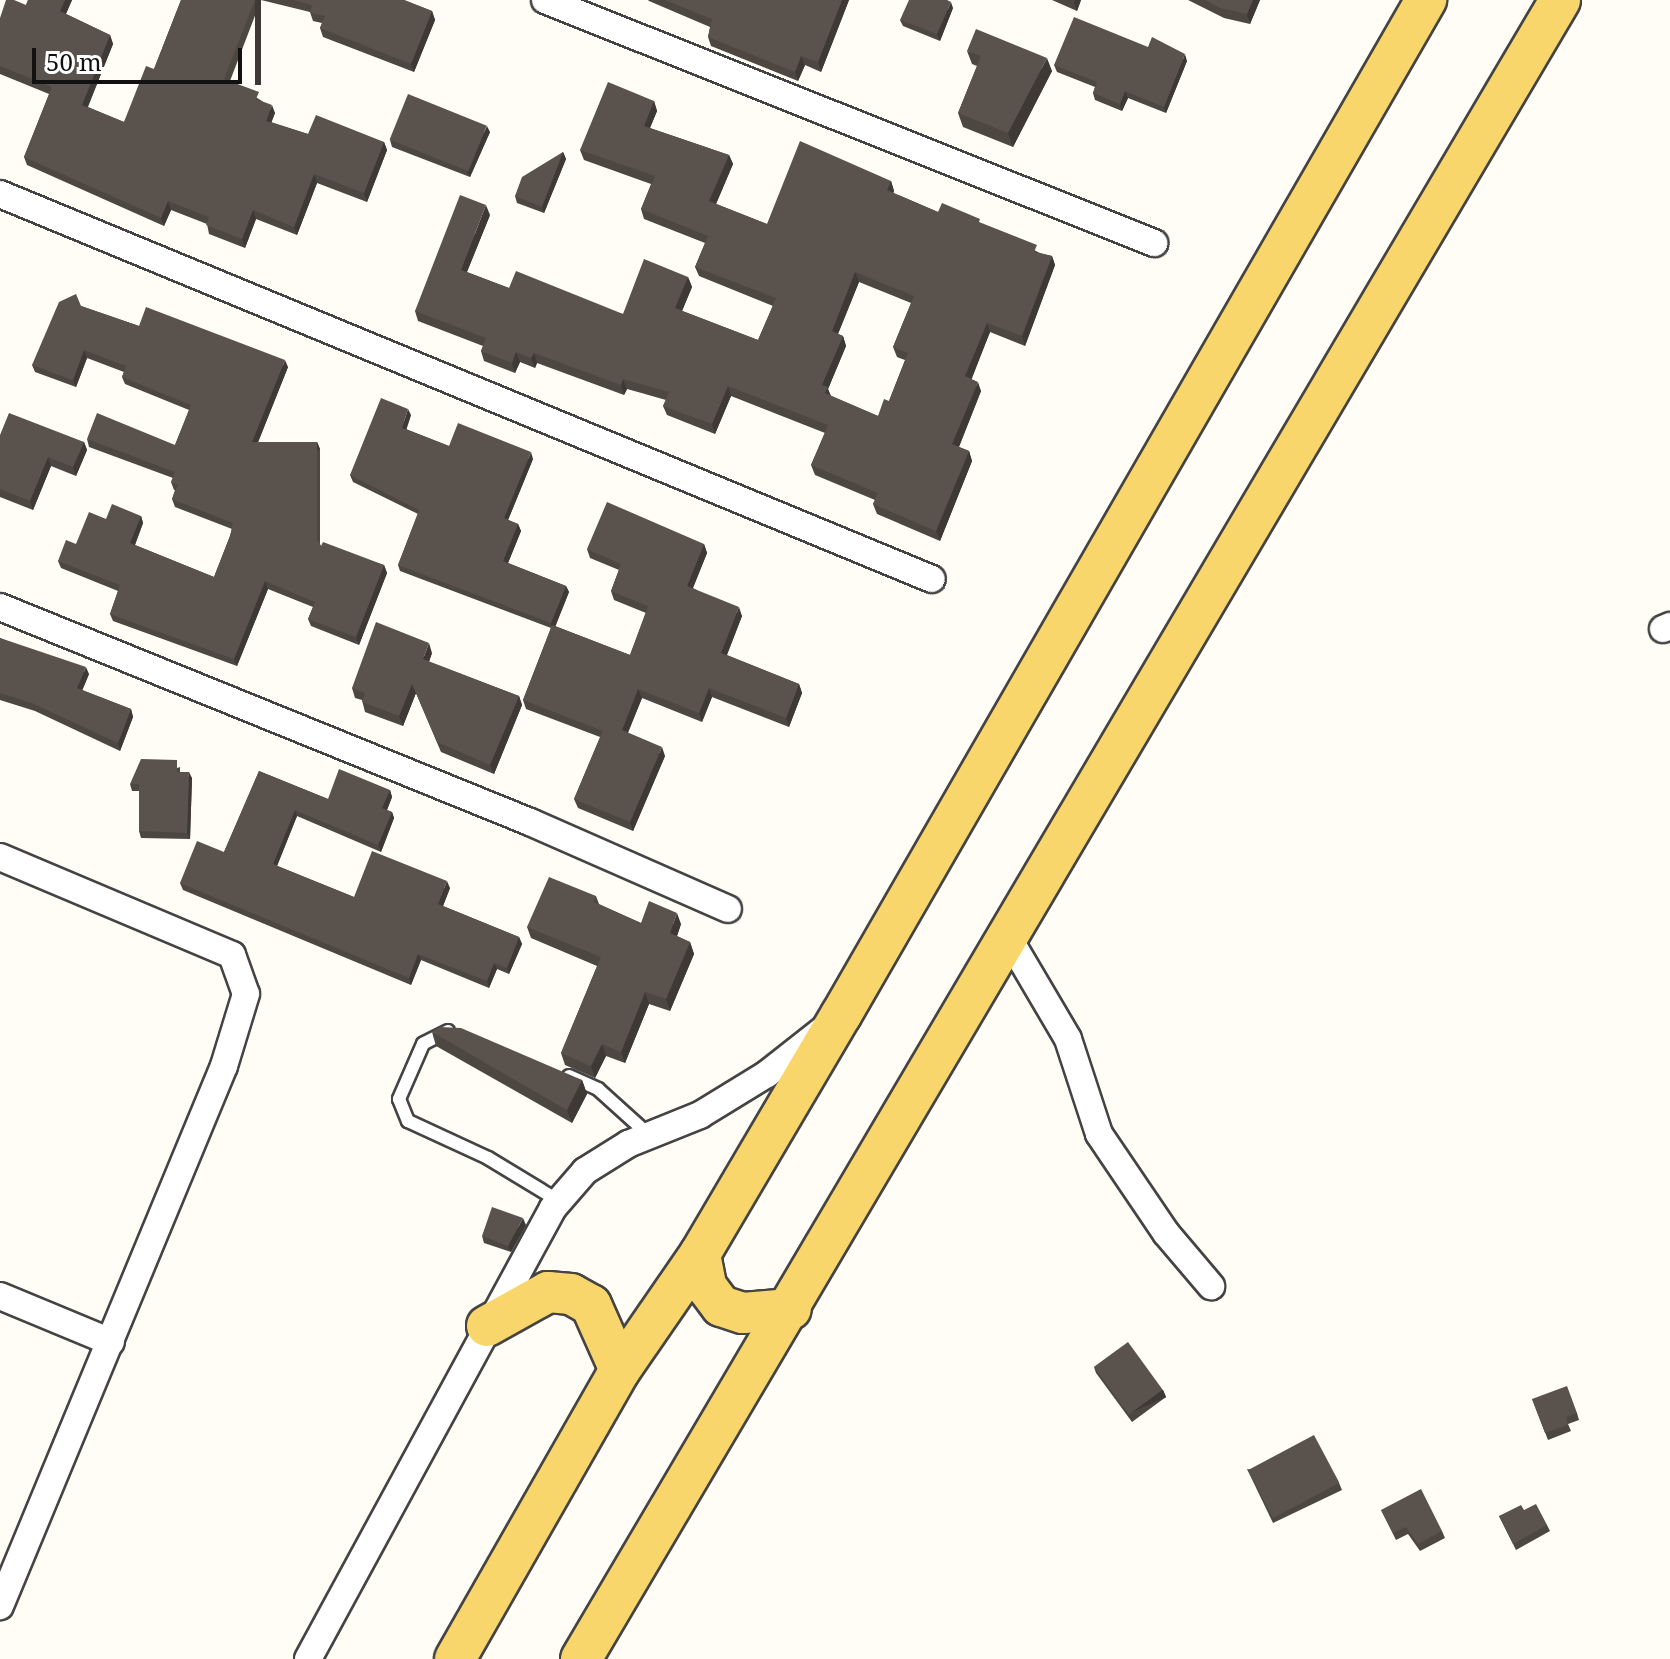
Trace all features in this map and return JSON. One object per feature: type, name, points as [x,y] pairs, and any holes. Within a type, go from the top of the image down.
[{"type":"main road","points":[[455,1659],[620,1370],[700,1254],[841,1015],[1426,0]]},
{"type":"main road","points":[[581,1659],[791,1309],[1560,0]]},
{"type":"main road","points":[[700,1254],[706,1286],[721,1306],[743,1313],[791,1309]]},
{"type":"main road","points":[[487,1326],[548,1292],[571,1294],[591,1305],[620,1370]]},
{"type":"street","points":[[545,0],[1154,243]]},
{"type":"street","points":[[0,194],[932,579]]},
{"type":"street","points":[[0,607],[530,822],[728,909]]},
{"type":"street","points":[[0,857],[232,955],[244,978],[240,1026],[0,1606]]},
{"type":"street","points":[[1008,937],[1068,1039],[1099,1134],[1166,1233],[1211,1286]]},
{"type":"street","points":[[308,1659],[487,1326],[559,1201],[585,1171],[649,1135],[700,1115],[767,1074],[841,1015]]},
{"type":"street","points":[[0,1296],[111,1342]]},
{"type":"lane","points":[[468,1032],[442,1031],[423,1044],[399,1099],[408,1121],[488,1158],[559,1201]]},
{"type":"lane","points":[[555,1070],[598,1089],[649,1135]]},
{"type":"building","points":[[6,0],[26,5],[28,0],[65,0],[60,11],[110,35],[82,105],[124,122],[146,66],[154,69],[181,0],[255,0],[224,79],[259,92],[256,99],[272,105],[266,121],[308,134],[316,115],[384,142],[364,193],[314,174],[294,227],[253,210],[242,239],[206,225],[209,217],[168,201],[161,218],[24,157],[52,87],[0,66],[0,18]]},
{"type":"building","points":[[293,0],[404,0],[432,11],[411,64],[320,28],[325,16],[310,13],[312,5]]},
{"type":"building","points":[[665,0],[842,0],[818,62],[801,56],[795,72],[708,37],[712,19]]},
{"type":"building","points":[[909,0],[951,2],[937,34],[900,20]]},
{"type":"building","points":[[1205,0],[1253,0],[1247,14],[1220,8]]},
{"type":"building","points":[[1074,17],[1148,47],[1152,37],[1185,54],[1164,107],[1125,91],[1120,104],[1093,93],[1097,82],[1054,65]]},
{"type":"building","points":[[976,29],[1047,58],[1008,133],[958,113],[981,56],[967,51]]},
{"type":"building","points":[[608,82],[654,101],[644,126],[729,155],[709,201],[767,224],[800,141],[891,181],[887,190],[938,212],[942,203],[980,219],[979,222],[1037,245],[1034,252],[1052,256],[1022,336],[987,323],[965,376],[978,382],[952,444],[969,451],[936,531],[873,504],[878,493],[811,465],[828,425],[728,386],[712,424],[663,406],[669,392],[623,379],[621,385],[534,353],[531,358],[516,352],[512,363],[481,351],[486,338],[415,311],[460,195],[486,205],[461,270],[509,288],[516,271],[623,314],[644,259],[688,277],[675,308],[758,340],[776,298],[695,267],[708,236],[641,209],[655,176],[580,150]],"holes":[[[855,272],[914,296],[893,347],[908,353],[889,401],[884,399],[878,416],[825,393],[828,387],[822,385],[843,336],[832,331]]]},
{"type":"building","points":[[408,94],[487,126],[468,171],[390,139]]},
{"type":"building","points":[[563,152],[542,207],[515,196],[522,177]]},
{"type":"building","points":[[76,294],[81,306],[139,326],[146,307],[285,360],[252,442],[317,442],[317,540],[321,546],[323,542],[384,565],[356,637],[308,619],[315,602],[265,581],[234,659],[110,614],[120,585],[58,561],[66,540],[76,544],[89,512],[106,519],[112,504],[141,516],[130,543],[214,577],[233,523],[172,499],[178,485],[171,482],[175,472],[87,439],[97,413],[175,445],[191,405],[122,377],[126,366],[84,350],[73,380],[32,365],[59,302]]},
{"type":"building","points":[[381,398],[408,409],[402,428],[449,446],[458,423],[531,452],[504,518],[518,524],[503,561],[566,586],[551,623],[398,565],[419,510],[350,475]]},
{"type":"building","points":[[9,413],[84,442],[73,467],[48,457],[30,501],[0,489],[0,435]]},
{"type":"building","points":[[607,502],[704,544],[687,586],[739,607],[721,653],[799,684],[786,718],[709,688],[699,713],[638,689],[622,730],[662,747],[630,822],[574,799],[603,731],[523,700],[552,625],[630,655],[648,606],[611,591],[621,564],[587,549]]},
{"type":"building","points":[[376,622],[429,643],[423,659],[519,696],[490,765],[437,742],[412,684],[399,716],[362,702],[365,693],[352,688]]},
{"type":"building","points":[[0,638],[86,667],[77,688],[131,709],[118,743],[32,703],[0,693]]},
{"type":"building","points":[[141,759],[177,760],[177,772],[189,772],[187,833],[139,831],[139,784],[130,784]]},
{"type":"building","points":[[339,769],[390,790],[382,808],[392,812],[378,845],[295,810],[273,864],[354,897],[372,851],[447,881],[438,904],[519,937],[507,968],[494,963],[487,981],[418,954],[409,978],[180,883],[197,841],[224,852],[259,771],[328,799]]},
{"type":"building","points":[[549,877],[596,896],[593,902],[641,923],[649,901],[677,913],[670,933],[690,942],[666,999],[645,992],[621,1052],[602,1044],[591,1066],[561,1053],[601,957],[527,927]]},
{"type":"building","points":[[440,1027],[461,1028],[582,1080],[567,1110],[432,1032]]},
{"type":"building","points":[[492,1207],[523,1218],[508,1246],[482,1236]]},
{"type":"building","points":[[1128,1342],[1163,1390],[1129,1414],[1094,1367]]},
{"type":"building","points":[[1567,1386],[1577,1413],[1566,1417],[1568,1425],[1545,1433],[1532,1399]]},
{"type":"building","points":[[1314,1435],[1339,1483],[1273,1518],[1248,1470]]},
{"type":"building","points":[[1421,1489],[1442,1531],[1418,1544],[1406,1527],[1393,1533],[1381,1510]]},
{"type":"building","points":[[1536,1504],[1547,1525],[1513,1544],[1499,1516],[1521,1505],[1524,1510]]}]
